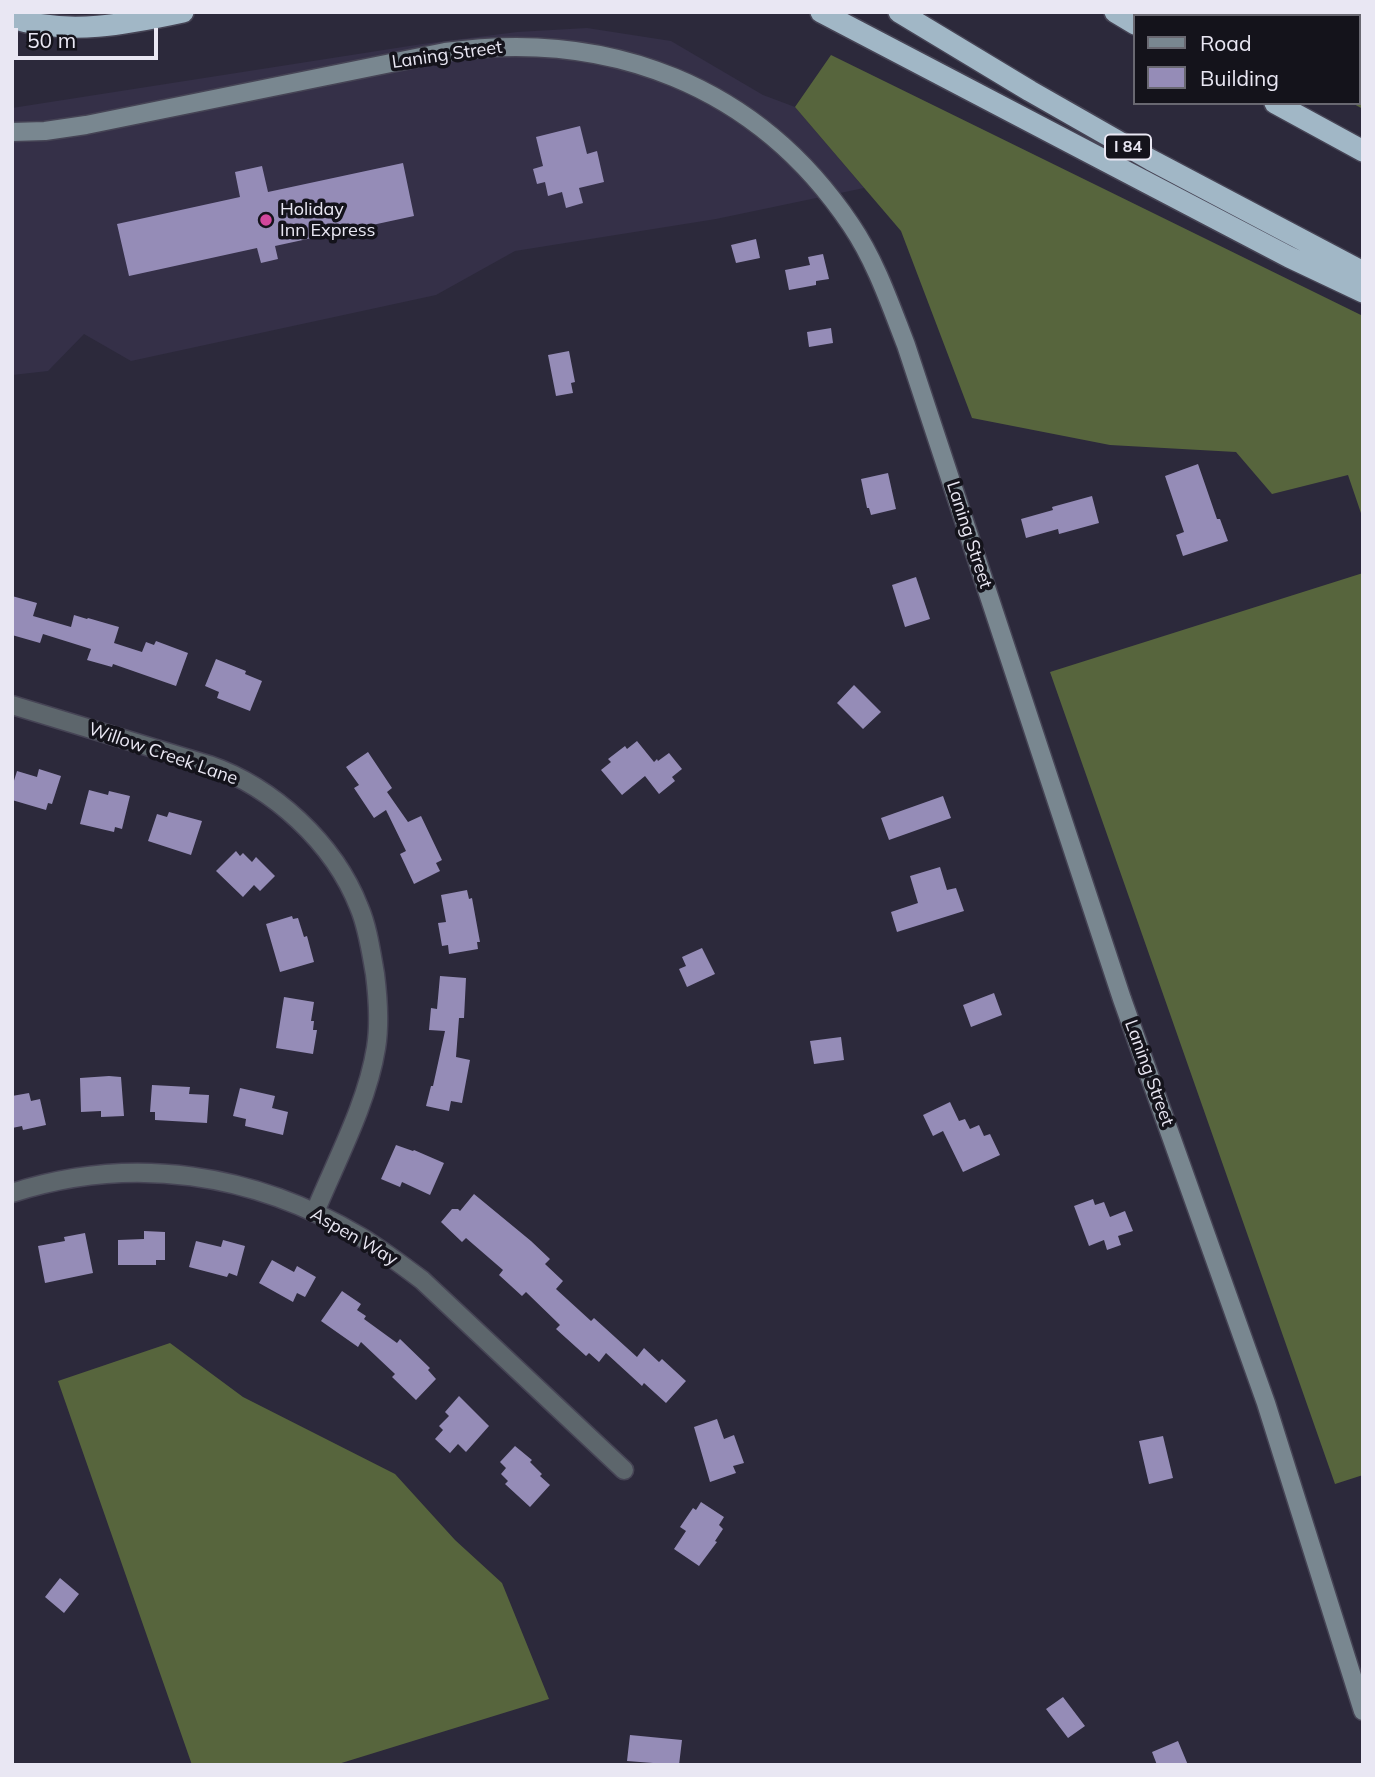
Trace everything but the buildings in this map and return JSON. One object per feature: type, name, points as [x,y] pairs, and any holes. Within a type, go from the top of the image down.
[{"type":"highway","points":[[12,18],[49,26],[110,26],[183,12]]},
{"type":"highway","points":[[821,12],[1289,257],[1363,292]]},
{"type":"highway","name":"I 84","points":[[899,12],[1139,153],[1363,272]]},
{"type":"highway","points":[[1115,12],[1134,23]]},
{"type":"highway","points":[[1279,105],[1363,151]]},
{"type":"street","name":"Laning Street","points":[[12,132],[45,131],[86,125],[445,52],[479,47],[554,48],[629,60],[670,74],[705,91],[769,134],[827,192],[852,226],[872,261],[906,345],[1122,999],[1266,1403],[1360,1691],[1363,1711]]},
{"type":"street","name":"Willow Creek Lane","points":[[12,705],[209,765],[236,776],[267,795],[298,821],[323,847],[344,877],[359,907],[369,946],[377,992],[377,1039],[371,1074],[315,1212]]},
{"type":"street","name":"Aspen Way","points":[[12,1193],[67,1178],[162,1173],[203,1177],[233,1184],[263,1192],[315,1212],[360,1236],[422,1280],[624,1470]]},
{"type":"shaded area","points":[[587,28],[671,41],[763,95],[795,107],[864,188],[716,219],[515,251],[436,295],[131,361],[84,334],[48,371],[12,375],[12,108],[422,44],[517,32]]},
{"type":"green space","points":[[1224,12],[1363,12],[1363,109],[1356,105],[1361,105],[1361,14]]},
{"type":"green space","points":[[831,55],[1363,316],[1363,519],[1348,475],[1272,494],[1236,452],[1110,445],[972,418],[901,231],[795,107]]},
{"type":"green space","points":[[1363,573],[1363,1475],[1335,1484],[1050,672]]},
{"type":"green space","points":[[170,1343],[243,1397],[395,1474],[455,1540],[502,1583],[549,1699],[335,1765],[192,1765],[58,1381]]},
{"type":"place","name":"Holiday Inn Express","points":[[266,220]]}]
